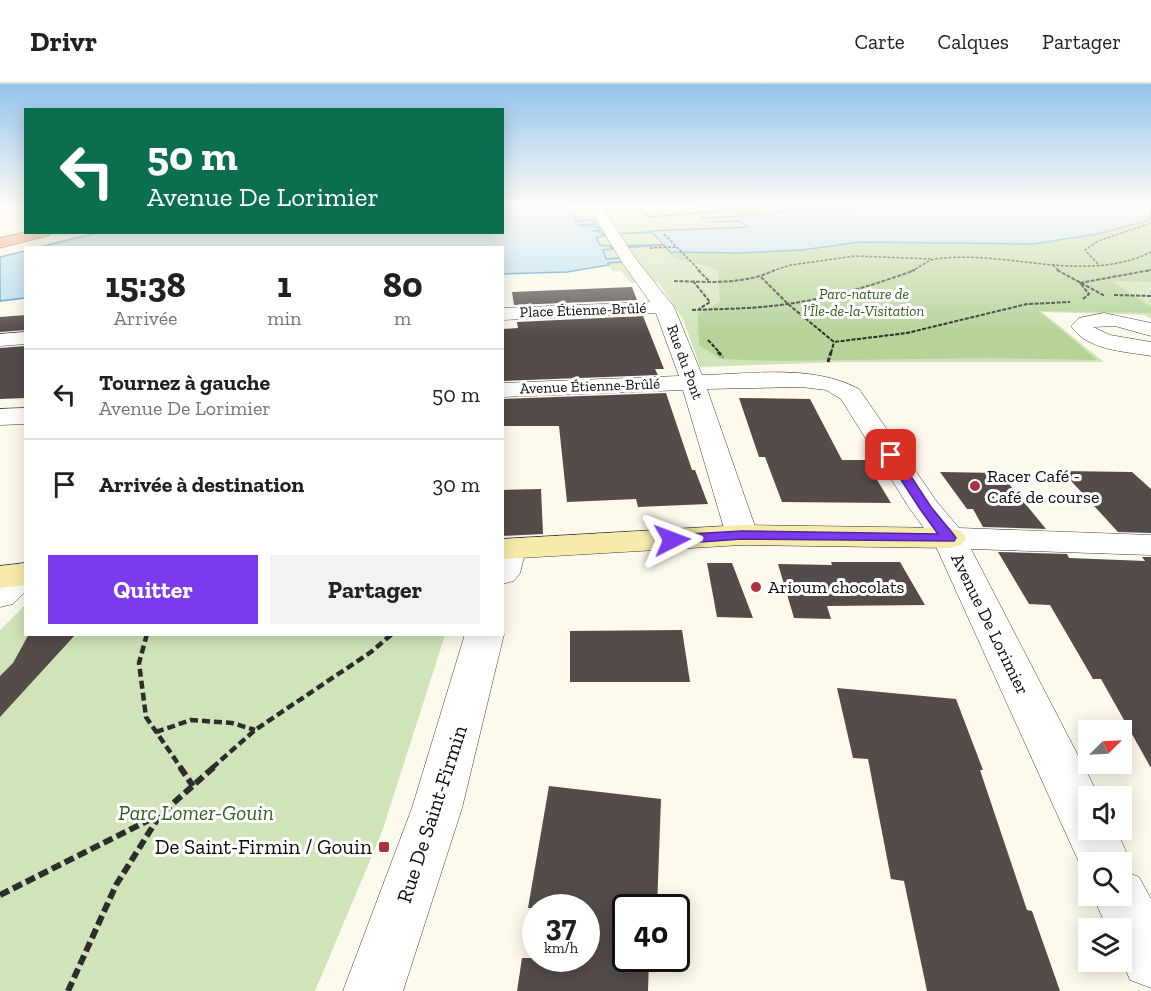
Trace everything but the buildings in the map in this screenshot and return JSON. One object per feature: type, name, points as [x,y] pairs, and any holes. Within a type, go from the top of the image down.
[{"type":"street","name":"Rue du Pont","points":[[621,248],[664,307],[693,383],[742,535]]},
{"type":"street","name":"Place Étienne-Brûlé","points":[[504,314],[664,307]]},
{"type":"street","points":[[1151,330],[1133,324],[1105,320],[1088,321],[1082,326],[1085,332],[1101,339],[1151,349]]},
{"type":"street","points":[[0,340],[24,338]]},
{"type":"street","name":"Avenue Étienne-Brûlé","points":[[504,390],[736,381],[822,381]]},
{"type":"street","name":"Avenue De Lorimier","points":[[822,381],[843,388],[850,394],[926,509],[949,538],[1100,852]]},
{"type":"street","points":[[0,417],[24,416]]},
{"type":"street","points":[[505,557],[742,535],[949,538],[1151,545]]},
{"type":"street","name":"Rue De Saint-Firmin","points":[[373,991],[438,808],[484,636]]},
{"type":"street","points":[[1125,906],[1151,959]]},
{"type":"path","points":[[677,248],[710,282]]},
{"type":"path","points":[[1087,248],[1085,250],[1099,264]]},
{"type":"path","points":[[646,282],[692,280],[710,282],[761,277],[776,269],[791,265],[855,256],[973,258],[1053,264],[1099,264],[1128,262],[1151,252]]},
{"type":"path","points":[[692,280],[710,302],[696,310],[788,304],[874,285],[922,267],[932,259]]},
{"type":"path","points":[[1053,264],[1057,270],[1110,298]]},
{"type":"path","points":[[688,265],[693,265]]},
{"type":"path","points":[[1080,283],[1151,270]]},
{"type":"path","points":[[761,277],[788,304],[834,342],[907,333],[1027,304],[1080,301],[1089,294],[1080,283]]},
{"type":"path","points":[[1104,295],[1151,296]]},
{"type":"path","points":[[705,337],[717,348],[736,381]]},
{"type":"path","points":[[146,636],[139,663],[146,717],[193,786]]},
{"type":"path","points":[[0,895],[160,815],[255,730],[371,652],[390,636]]},
{"type":"path","points":[[156,732],[191,720],[232,723],[255,730]]},
{"type":"path","points":[[68,991],[76,967],[116,885],[160,815]]},
{"type":"green space","name":"Parc-nature de l'Île-de-la-Visitation","points":[[610,248],[1151,248],[1151,319],[1145,315],[1042,312],[1104,362],[842,362],[700,367],[683,319],[658,282],[631,283],[621,271],[612,271],[608,263],[621,262],[619,258],[607,259],[602,250],[612,249]]},
{"type":"green space","name":"Parc-nature de l'Île-de-la-Visitation","points":[[1151,248],[1151,282],[1112,281],[1151,307],[1151,313],[1039,311],[1097,360],[986,358],[777,361],[720,359],[699,345],[698,314],[720,302],[718,271],[670,256],[670,252],[740,253],[802,250]]},
{"type":"green space","name":"Parc Lomer-Gouin","points":[[24,606],[24,636],[445,636],[382,832],[315,991],[0,991],[0,630]]},
{"type":"water","points":[[504,248],[612,248],[603,250],[606,259],[620,258],[622,262],[567,272],[504,274]]},
{"type":"water","points":[[667,248],[814,248],[740,253],[670,252]]},
{"type":"water","points":[[24,251],[24,298],[0,301],[0,257]]},
{"type":"place","name":"Racer Café - Café de course","points":[[975,486]]},
{"type":"place","name":"Arioum chocolats","points":[[756,587]]},
{"type":"place","name":"De Saint-Firmin / Gouin","points":[[384,847]]},
{"type":"route","points":[[672,540],[742,535],[949,538],[926,509],[891,455]]}]
